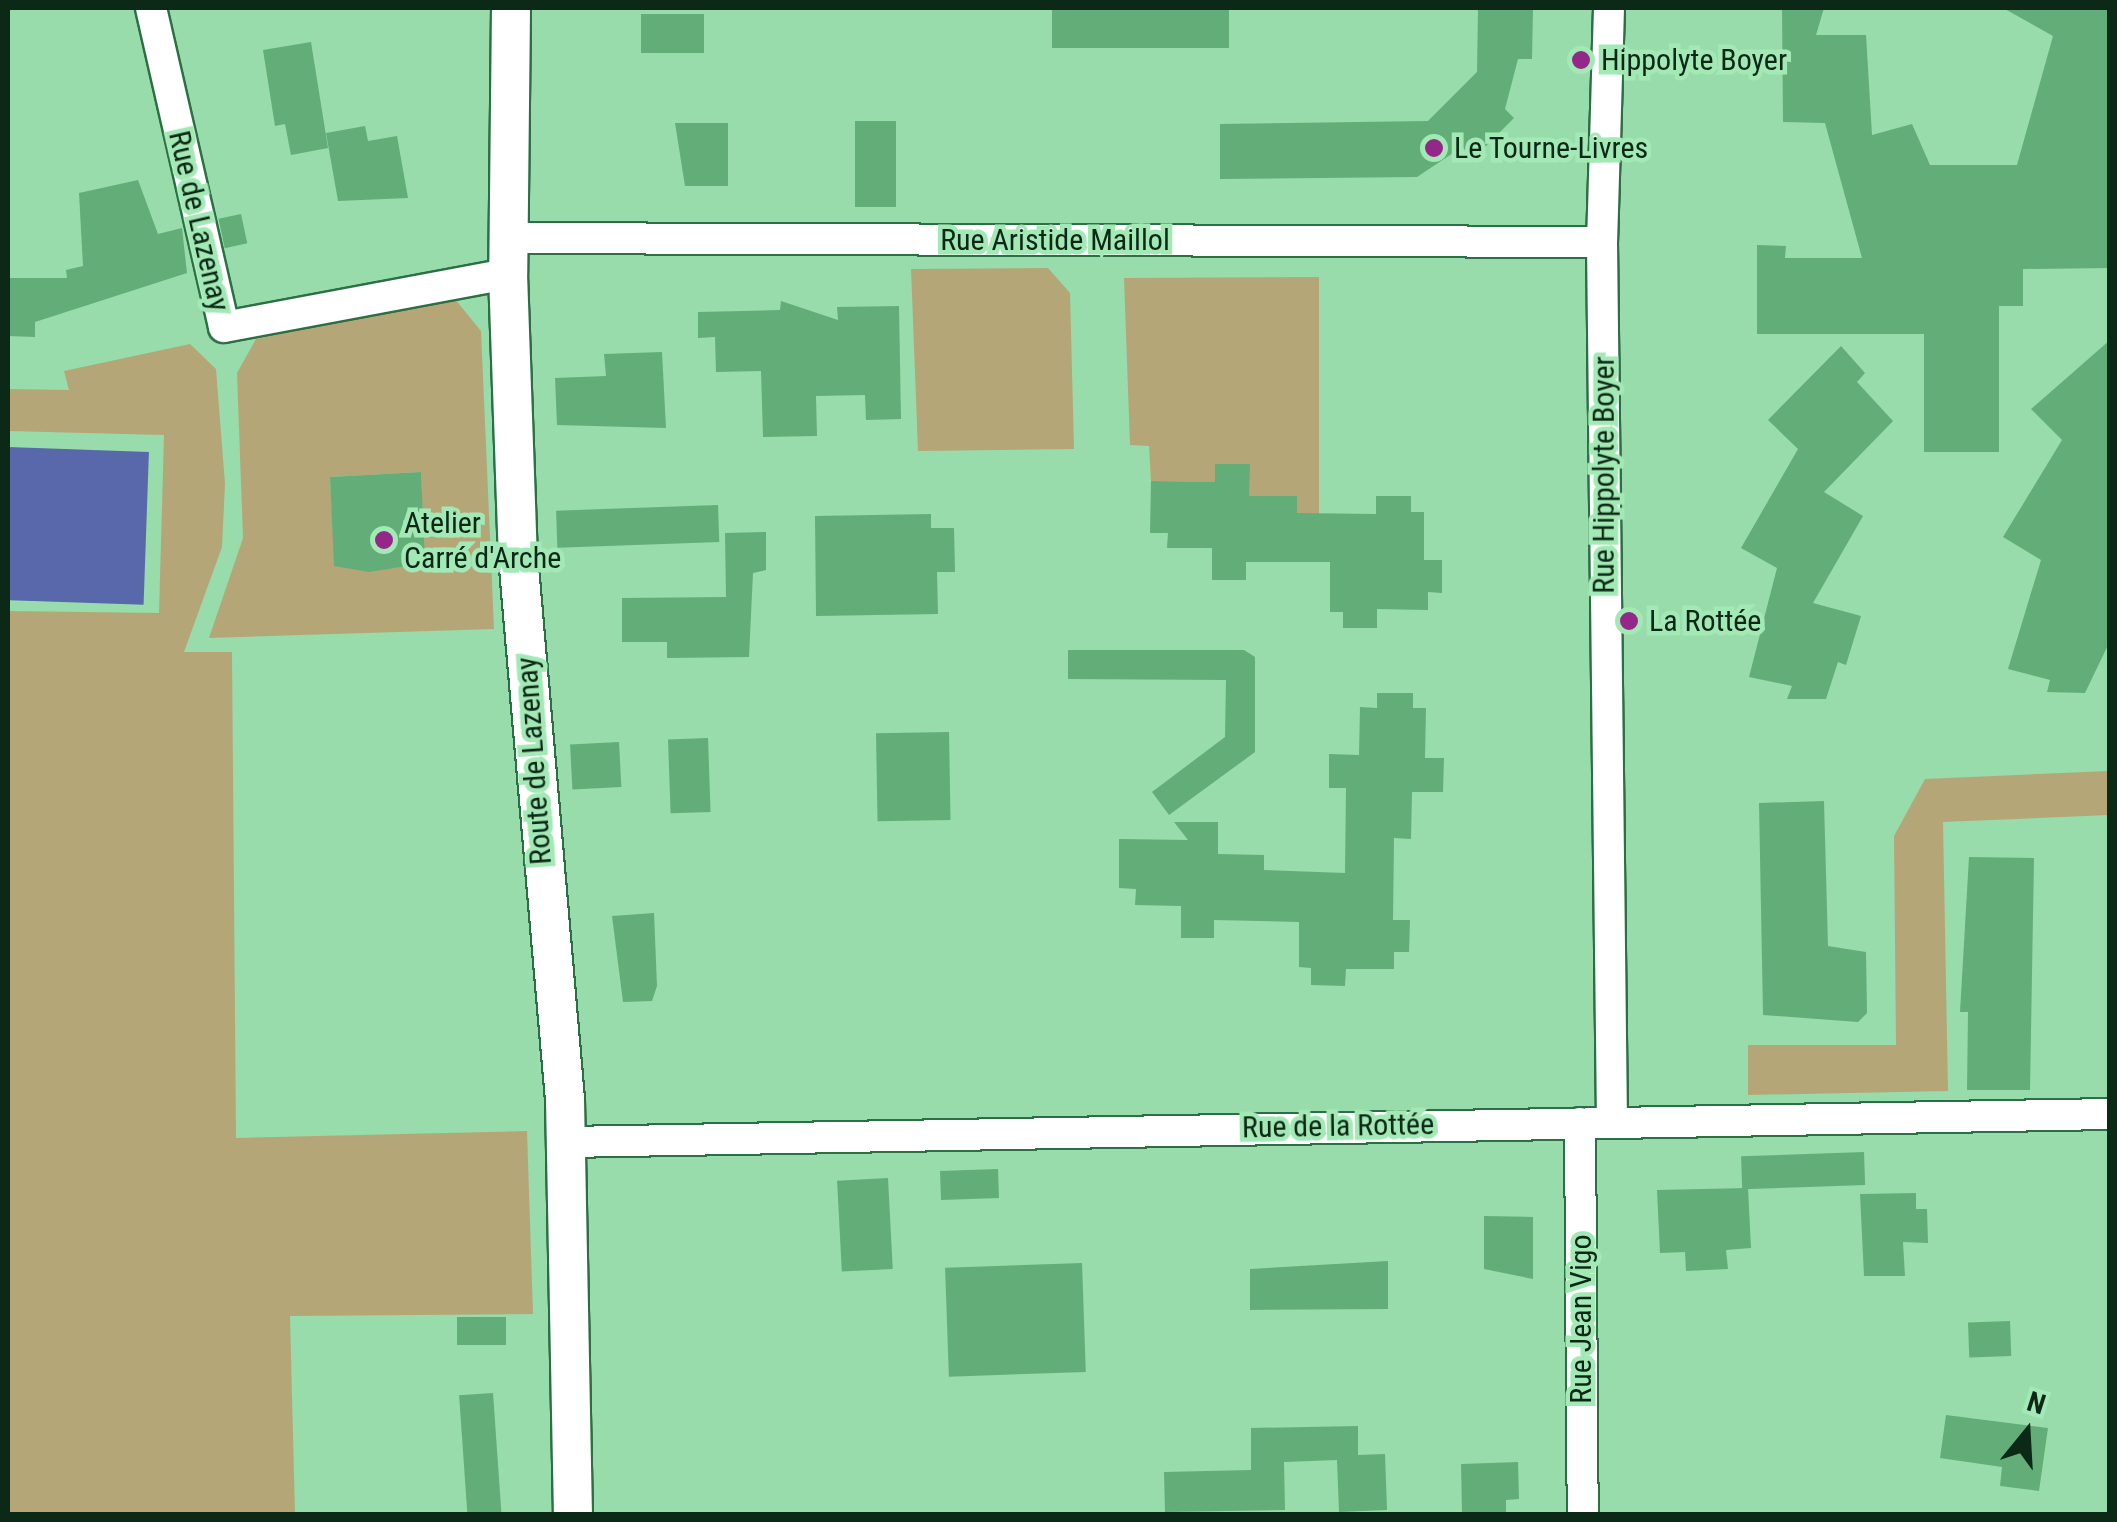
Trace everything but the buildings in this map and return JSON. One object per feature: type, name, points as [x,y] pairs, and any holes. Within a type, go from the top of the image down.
[{"type":"street","name":"Rue de Lazenay","points":[[150,8],[224,328],[508,256]]},
{"type":"street","name":"Route de Lazenay","points":[[511,8],[508,256],[518,556],[566,1142],[574,1514]]},
{"type":"street","name":"Rue Hippolyte Boyer","points":[[1609,8],[1602,242],[1612,1122]]},
{"type":"street","name":"Rue Aristide Maillol","points":[[508,256],[1602,242]]},
{"type":"street","name":"Rue de la Rottée","points":[[566,1142],[2110,1114]]},
{"type":"street","name":"Rue Jean Vigo","points":[[1580,1123],[1583,1514]]},
{"type":"shaded area","points":[[1048,268],[1070,293],[1074,449],[918,451],[911,269]]},
{"type":"shaded area","points":[[1319,277],[1319,527],[1249,496],[1249,464],[1215,464],[1215,482],[1151,481],[1149,446],[1130,445],[1124,278]]},
{"type":"shaded area","points":[[454,298],[481,331],[494,629],[209,638],[243,538],[237,373],[256,339]],"holes":[[[421,472],[423,531],[364,565],[335,566],[330,477]]]},
{"type":"shaded area","points":[[190,344],[216,369],[225,484],[222,547],[184,652],[232,652],[236,1138],[527,1131],[533,1314],[290,1316],[295,1514],[8,1514],[8,611],[159,613],[164,435],[8,431],[8,389],[69,390],[64,371]]},
{"type":"shaded area","points":[[2109,771],[2109,815],[1943,822],[1948,1091],[1748,1095],[1748,1045],[1896,1045],[1894,836],[1925,779]]},
{"type":"water","points":[[8,447],[149,452],[144,605],[8,600]]},
{"type":"place","name":"Hippolyte Boyer","points":[[1581,60]]},
{"type":"place","name":"Le Tourne-Livres","points":[[1434,148]]},
{"type":"place","name":"Atelier Carré d'Arche","points":[[384,540]]},
{"type":"place","name":"La Rottée","points":[[1629,621]]}]
